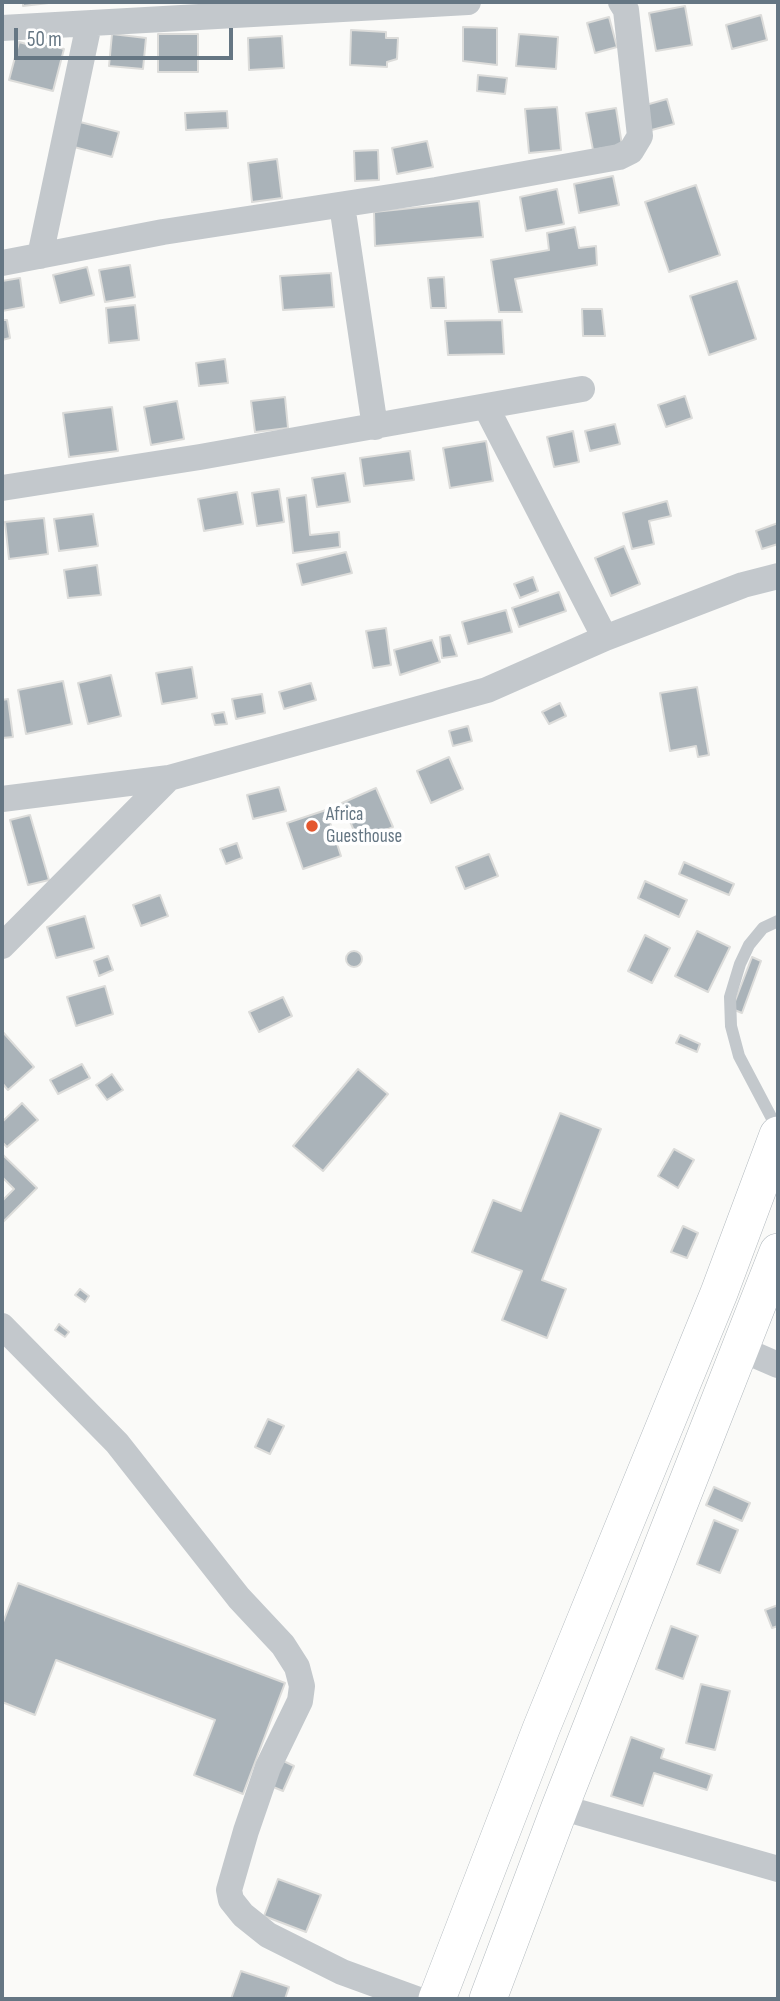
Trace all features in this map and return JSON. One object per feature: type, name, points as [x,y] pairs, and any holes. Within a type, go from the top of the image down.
[{"type":"street","points":[[2,28],[468,2]]},
{"type":"street","points":[[2,264],[163,232],[342,205],[619,157],[631,151],[640,136],[626,10],[621,2]]},
{"type":"street","points":[[40,256],[89,24]]},
{"type":"street","points":[[342,205],[375,427]]},
{"type":"street","points":[[2,488],[375,427],[582,389]]},
{"type":"street","points":[[486,407],[605,638]]},
{"type":"street","points":[[2,799],[169,778],[487,690],[605,638],[743,585],[778,576]]},
{"type":"street","points":[[2,946],[169,778]]},
{"type":"street","points":[[437,1999],[541,1729],[719,1293],[778,1132]]},
{"type":"street","points":[[488,1999],[560,1807],[778,1252]]},
{"type":"street","points":[[719,1293],[756,1309]]},
{"type":"street","points":[[2,1326],[117,1443],[239,1598],[283,1645],[298,1667],[302,1686],[300,1701],[268,1767],[250,1818],[229,1890],[232,1900],[243,1915],[268,1935],[342,1972],[416,1999]]},
{"type":"street","points":[[741,1349],[778,1365]]},
{"type":"street","points":[[560,1807],[778,1869]]},
{"type":"lane","points":[[778,921],[763,928],[749,945],[730,997],[731,1026],[739,1056],[778,1132]]},
{"type":"building","points":[[23,2],[57,2],[23,6]]},
{"type":"building","points":[[685,6],[692,45],[656,51],[649,13]]},
{"type":"building","points":[[761,15],[767,40],[732,49],[726,25]]},
{"type":"building","points":[[609,17],[617,47],[595,53],[587,23]]},
{"type":"building","points":[[463,27],[497,28],[497,65],[463,61]]},
{"type":"building","points":[[351,30],[386,32],[386,38],[398,38],[397,59],[387,62],[387,67],[350,65]]},
{"type":"building","points":[[112,34],[146,38],[143,69],[109,66]]},
{"type":"building","points":[[158,34],[198,34],[198,72],[158,72]]},
{"type":"building","points":[[519,34],[558,37],[556,69],[516,66]]},
{"type":"building","points":[[282,36],[284,68],[249,70],[248,38]]},
{"type":"building","points":[[36,41],[64,49],[53,91],[9,80],[19,42],[34,46]]},
{"type":"building","points":[[478,75],[507,78],[505,94],[477,91]]},
{"type":"building","points":[[667,99],[674,124],[648,131],[642,106]]},
{"type":"building","points":[[557,107],[561,150],[529,153],[525,109]]},
{"type":"building","points":[[616,108],[622,145],[593,150],[586,113]]},
{"type":"building","points":[[227,111],[228,128],[186,130],[185,113]]},
{"type":"building","points":[[80,122],[119,132],[112,157],[74,147]]},
{"type":"building","points":[[427,141],[433,167],[397,174],[392,148]]},
{"type":"building","points":[[378,150],[379,180],[355,181],[354,151]]},
{"type":"building","points":[[277,159],[282,198],[252,202],[248,163]]},
{"type":"building","points":[[613,176],[619,205],[579,213],[574,184]]},
{"type":"building","points":[[696,185],[720,255],[669,272],[645,202]]},
{"type":"building","points":[[557,189],[564,224],[526,231],[520,197]]},
{"type":"building","points":[[479,201],[483,237],[375,246],[374,212]]},
{"type":"building","points":[[575,227],[579,248],[596,246],[597,265],[515,279],[522,312],[499,312],[491,260],[549,250],[547,233]]},
{"type":"building","points":[[130,265],[135,297],[105,302],[99,270]]},
{"type":"building","points":[[87,267],[94,295],[60,303],[53,275]]},
{"type":"building","points":[[331,273],[334,307],[283,310],[280,276]]},
{"type":"building","points":[[444,277],[446,308],[431,308],[428,278]]},
{"type":"building","points":[[20,278],[24,307],[2,311],[2,281]]},
{"type":"building","points":[[737,281],[756,339],[709,355],[690,296]]},
{"type":"building","points":[[135,305],[139,340],[109,343],[106,308]]},
{"type":"building","points":[[582,309],[602,309],[605,336],[583,336]]},
{"type":"building","points":[[2,320],[7,320],[10,338],[2,340]]},
{"type":"building","points":[[502,320],[504,354],[448,355],[445,321]]},
{"type":"building","points":[[225,359],[228,383],[199,386],[196,363]]},
{"type":"building","points":[[685,396],[692,418],[666,427],[658,405]]},
{"type":"building","points":[[285,397],[288,428],[255,432],[251,401]]},
{"type":"building","points":[[177,401],[184,439],[151,445],[144,407]]},
{"type":"building","points":[[112,407],[118,451],[69,457],[63,413]]},
{"type":"building","points":[[615,424],[620,444],[590,451],[585,431]]},
{"type":"building","points":[[573,431],[579,462],[554,467],[547,437]]},
{"type":"building","points":[[486,441],[493,481],[450,488],[443,448]]},
{"type":"building","points":[[410,451],[414,480],[364,486],[360,458]]},
{"type":"building","points":[[345,473],[350,502],[317,507],[312,478]]},
{"type":"building","points":[[279,489],[284,522],[257,526],[252,493]]},
{"type":"building","points":[[237,492],[243,524],[204,531],[198,499]]},
{"type":"building","points":[[306,495],[310,535],[339,532],[340,547],[293,553],[287,498]]},
{"type":"building","points":[[667,501],[671,516],[649,521],[654,544],[632,549],[623,513]]},
{"type":"building","points":[[93,514],[98,546],[59,551],[54,519]]},
{"type":"building","points":[[44,518],[48,554],[9,559],[5,522]]},
{"type":"building","points":[[778,523],[778,544],[762,549],[756,531]]},
{"type":"building","points":[[624,546],[640,584],[611,596],[595,558]]},
{"type":"building","points":[[346,552],[352,573],[302,585],[297,564]]},
{"type":"building","points":[[97,565],[101,595],[68,598],[64,570]]},
{"type":"building","points":[[533,577],[538,591],[520,598],[514,584]]},
{"type":"building","points":[[559,592],[566,611],[519,627],[512,608]]},
{"type":"building","points":[[506,610],[512,632],[468,644],[462,622]]},
{"type":"building","points":[[386,628],[391,665],[373,668],[366,631]]},
{"type":"building","points":[[450,635],[457,656],[442,658],[440,637]]},
{"type":"building","points":[[432,640],[440,662],[400,675],[394,650]]},
{"type":"building","points":[[192,667],[197,698],[162,704],[156,673]]},
{"type":"building","points":[[111,675],[121,716],[88,724],[78,683]]},
{"type":"building","points":[[63,681],[72,724],[26,734],[18,690]]},
{"type":"building","points":[[311,683],[316,700],[284,709],[279,692]]},
{"type":"building","points":[[697,687],[709,755],[698,757],[696,746],[670,751],[660,693]]},
{"type":"building","points":[[262,694],[265,713],[236,719],[232,699]]},
{"type":"building","points":[[8,699],[13,737],[2,738],[2,700]]},
{"type":"building","points":[[560,703],[566,716],[549,724],[542,712]]},
{"type":"building","points":[[224,712],[227,724],[215,725],[212,714]]},
{"type":"building","points":[[468,726],[472,741],[453,746],[449,731]]},
{"type":"building","points":[[449,757],[463,789],[431,803],[417,771]]},
{"type":"building","points":[[279,787],[286,811],[253,819],[247,795]]},
{"type":"building","points":[[376,788],[393,827],[359,842],[342,803]]},
{"type":"building","points":[[326,810],[341,856],[303,869],[287,823]]},
{"type":"building","points":[[30,815],[49,880],[28,885],[10,820]]},
{"type":"building","points":[[237,843],[242,858],[226,864],[220,849]]},
{"type":"building","points":[[489,854],[498,876],[465,889],[456,867]]},
{"type":"building","points":[[684,862],[734,884],[729,895],[679,874]]},
{"type":"building","points":[[645,881],[687,900],[679,917],[638,898]]},
{"type":"building","points":[[160,895],[168,916],[141,926],[133,905]]},
{"type":"building","points":[[85,916],[94,948],[56,958],[47,927]]},
{"type":"building","points":[[697,931],[730,947],[708,992],[675,976]]},
{"type":"building","points":[[645,935],[670,948],[652,983],[628,971]]},
{"type":"building","points":[[351,951],[357,951],[362,959],[360,965],[351,967],[346,962],[346,956]]},
{"type":"building","points":[[108,956],[113,970],[99,976],[94,961]]},
{"type":"building","points":[[752,957],[761,961],[742,1013],[732,1009]]},
{"type":"building","points":[[105,986],[113,1014],[76,1026],[67,997]]},
{"type":"building","points":[[283,997],[292,1016],[259,1032],[249,1012]]},
{"type":"building","points":[[2,1031],[34,1067],[8,1090],[2,1083]]},
{"type":"building","points":[[680,1035],[700,1044],[697,1052],[676,1043]]},
{"type":"building","points":[[82,1064],[90,1078],[58,1094],[50,1080]]},
{"type":"building","points":[[358,1069],[388,1094],[323,1171],[293,1146]]},
{"type":"building","points":[[112,1074],[123,1090],[107,1100],[96,1085]]},
{"type":"building","points":[[22,1103],[38,1120],[7,1147],[2,1142],[2,1122]]},
{"type":"building","points":[[560,1113],[601,1129],[542,1280],[566,1289],[547,1338],[502,1320],[522,1271],[472,1252],[493,1200],[521,1211]]},
{"type":"building","points":[[674,1149],[694,1160],[678,1188],[658,1176]]},
{"type":"building","points":[[2,1154],[37,1188],[2,1223],[2,1201],[14,1189],[2,1177]]},
{"type":"building","points":[[683,1226],[698,1233],[687,1258],[671,1252]]},
{"type":"building","points":[[80,1289],[89,1296],[85,1302],[75,1295]]},
{"type":"building","points":[[59,1324],[69,1332],[65,1337],[55,1330]]},
{"type":"building","points":[[268,1419],[284,1426],[270,1454],[255,1447]]},
{"type":"building","points":[[714,1487],[750,1503],[742,1521],[706,1505]]},
{"type":"building","points":[[714,1520],[738,1530],[720,1573],[697,1564]]},
{"type":"building","points":[[18,1583],[285,1683],[243,1794],[194,1775],[215,1720],[56,1660],[35,1715],[2,1702],[2,1625]]},
{"type":"building","points":[[778,1605],[778,1626],[772,1628],[765,1610]]},
{"type":"building","points":[[671,1626],[698,1636],[683,1679],[656,1669]]},
{"type":"building","points":[[701,1684],[730,1691],[715,1750],[686,1743]]},
{"type":"building","points":[[631,1737],[664,1749],[661,1758],[712,1775],[707,1790],[654,1773],[643,1806],[611,1796]]},
{"type":"building","points":[[277,1758],[294,1766],[283,1791],[266,1784]]},
{"type":"building","points":[[278,1879],[321,1895],[306,1932],[264,1916]]},
{"type":"building","points":[[241,1971],[289,1987],[285,1999],[231,1999]]},
{"type":"place","name":"Africa Guesthouse","points":[[312,826]]}]
